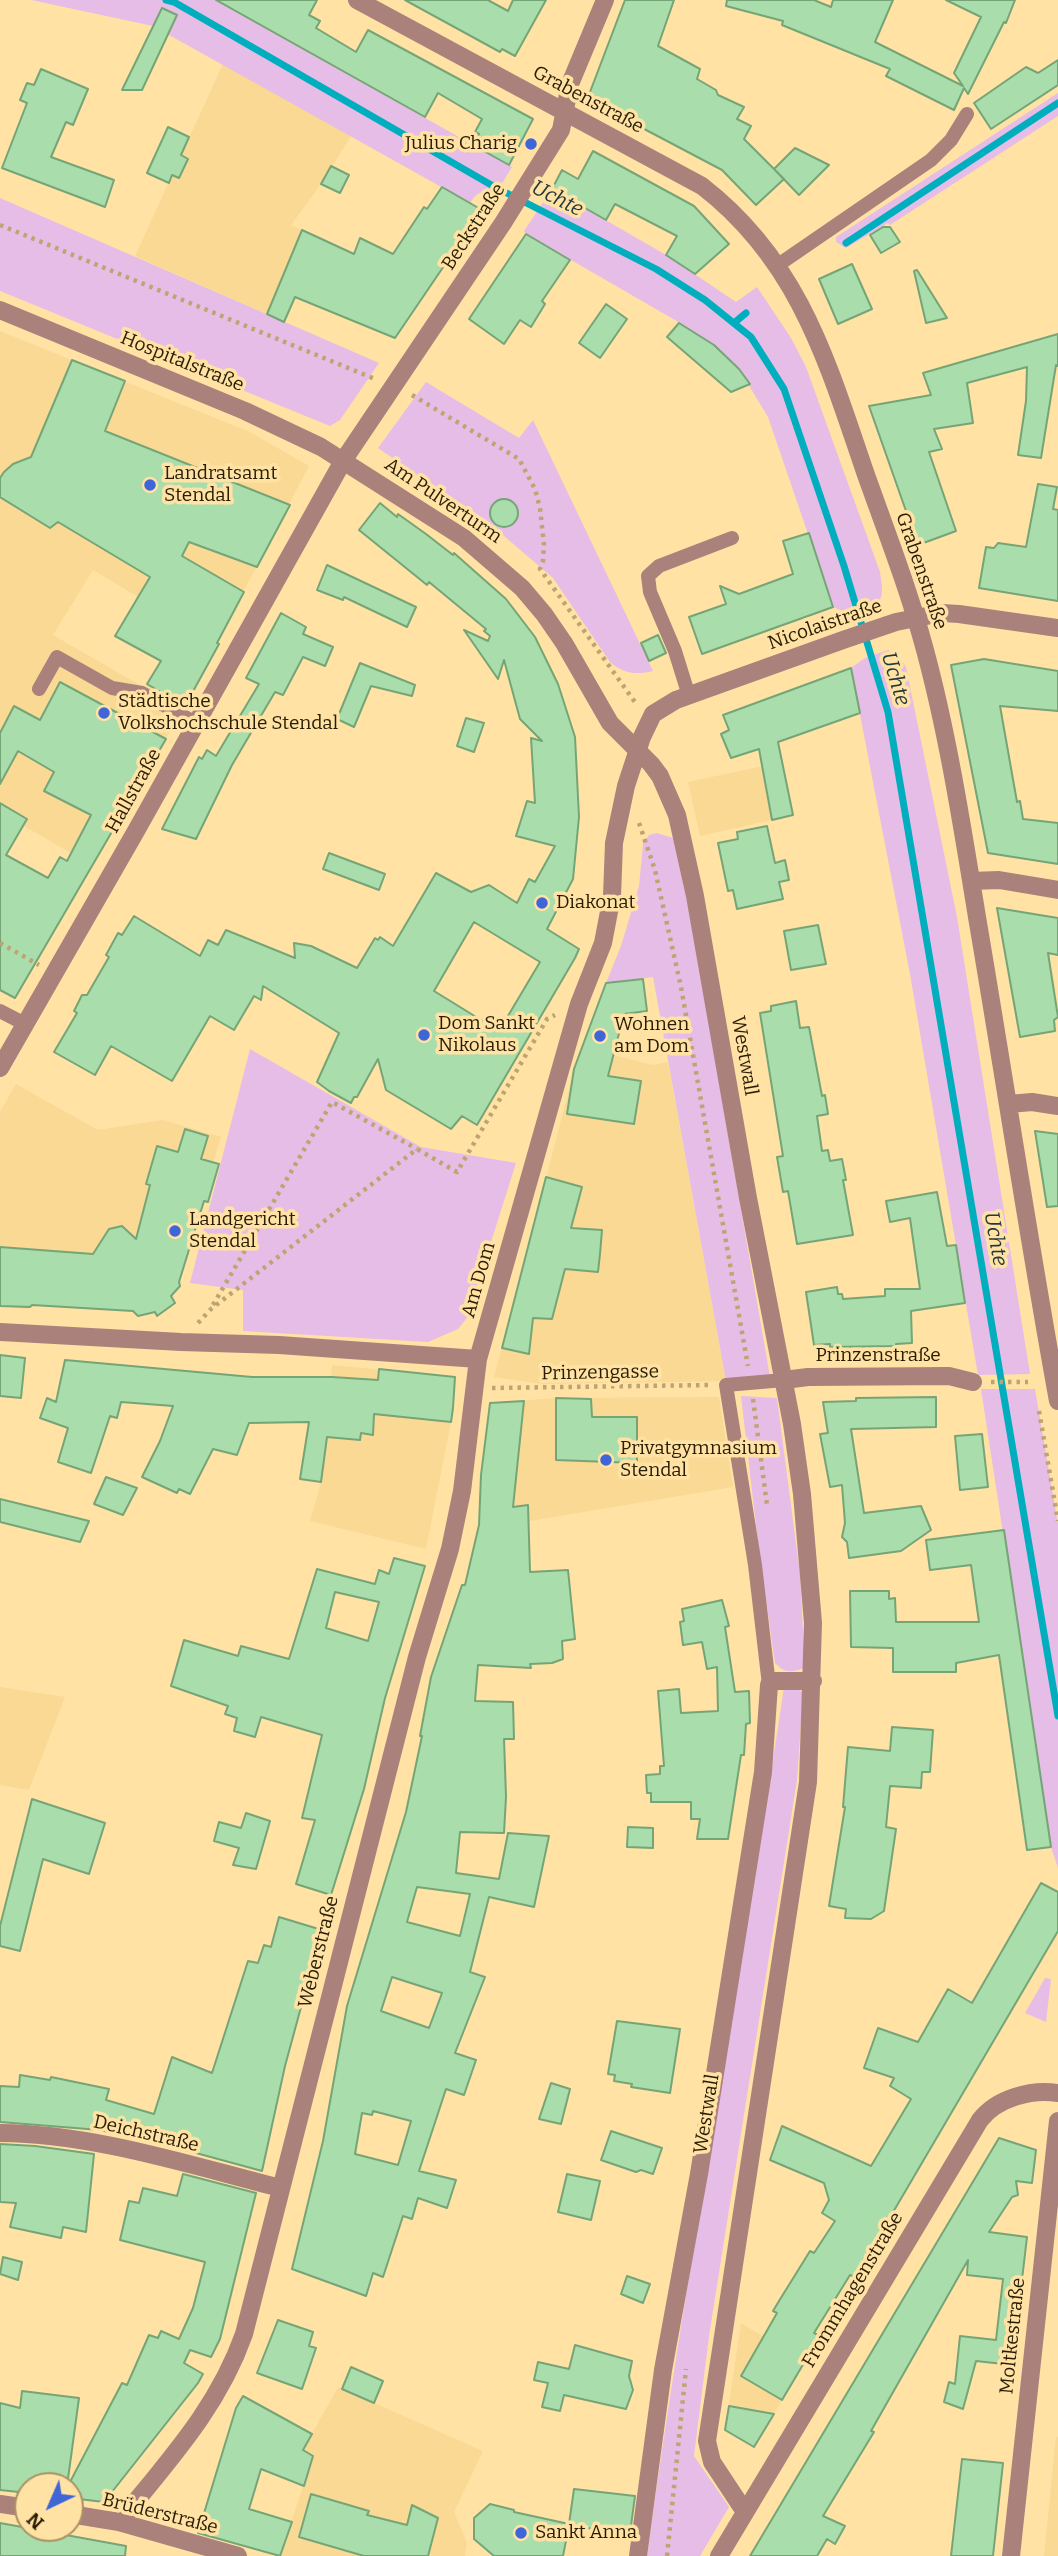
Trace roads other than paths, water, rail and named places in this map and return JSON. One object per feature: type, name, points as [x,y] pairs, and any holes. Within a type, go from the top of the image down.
[{"type":"street","name":"Grabenstraße","points":[[357,0],[702,186],[728,209],[778,265],[794,291],[820,345],[916,618],[943,725],[1056,1374],[1058,1401]]},
{"type":"street","name":"Beckstraße","points":[[343,461],[503,223],[561,130],[570,84],[605,0]]},
{"type":"street","name":"Hospitalstraße","points":[[0,310],[245,411],[321,447],[343,461]]},
{"type":"street","name":"Hallstraße","points":[[0,1068],[343,461]]},
{"type":"street","name":"Am Pulverturm","points":[[343,461],[464,538],[522,588],[564,643],[610,723],[637,750]]},
{"type":"street","name":"Nicolaistraße","points":[[637,750],[653,714],[660,708],[892,624],[943,613],[1058,628]]},
{"type":"street","name":"Am Dom","points":[[478,1359],[579,1004],[603,943],[612,896],[618,824],[637,750]]},
{"type":"street","name":"Westwall","points":[[637,750],[660,776],[677,816],[695,896],[748,1198],[784,1380],[802,1493],[813,1623],[808,1782],[708,2441],[712,2462],[745,2512]]},
{"type":"street","points":[[971,881],[999,880],[1058,890]]},
{"type":"street","points":[[1009,1104],[1032,1102],[1058,1106]]},
{"type":"street","points":[[0,1332],[279,1345],[478,1359]]},
{"type":"street","name":"Weberstraße","points":[[119,2522],[199,2424],[233,2367],[244,2334],[417,1657],[450,1549],[462,1491],[478,1359]]},
{"type":"street","name":"Prinzenstraße","points":[[784,1380],[808,1377],[949,1376],[973,1382]]},
{"type":"street","points":[[769,1685],[776,1681],[813,1681]]},
{"type":"street","name":"Westwall","points":[[638,2556],[663,2370],[699,2174],[763,1772],[769,1685]]},
{"type":"street","name":"Frommhagenstraße","points":[[719,2556],[980,2120],[999,2103],[1027,2094],[1046,2091],[1058,2093]]},
{"type":"street","name":"Moltkestraße","points":[[1011,2556],[1058,2121]]},
{"type":"street","name":"Deichstraße","points":[[0,2133],[97,2143],[281,2188]]},
{"type":"street","name":"Brüderstraße","points":[[84,2516],[119,2522],[239,2556]]},
{"type":"lane","points":[[778,265],[931,160],[950,140],[967,114]]},
{"type":"lane","points":[[689,696],[675,651],[650,592],[648,576],[659,566],[732,538]]},
{"type":"lane","points":[[39,689],[57,657],[112,688],[142,693],[196,723]]},
{"type":"lane","points":[[0,1011],[25,1024]]},
{"type":"lane","name":"Westwall","points":[[769,1685],[755,1565],[726,1385],[784,1380]]},
{"type":"waterway","name":"Uchte","points":[[166,0],[174,2],[493,186],[656,269],[705,300],[751,337],[784,389],[844,566],[888,712],[1058,1716]]},
{"type":"waterway","points":[[846,243],[1058,103]]},
{"type":"waterway","points":[[734,323],[746,313]]},
{"type":"place","name":"Julius Charig","points":[[531,144]]},
{"type":"place","name":"Landratsamt Stendal","points":[[150,485]]},
{"type":"place","name":"Städtische Volkshochschule Stendal","points":[[104,713]]},
{"type":"place","name":"Diakonat","points":[[542,903]]},
{"type":"place","name":"Dom Sankt Nikolaus","points":[[424,1035]]},
{"type":"place","name":"Wohnen am Dom","points":[[600,1036]]},
{"type":"place","name":"Landgericht Stendal","points":[[175,1231]]},
{"type":"place","name":"Privatgymnasium Stendal","points":[[606,1460]]},
{"type":"place","name":"Sankt Anna","points":[[521,2533]]}]
